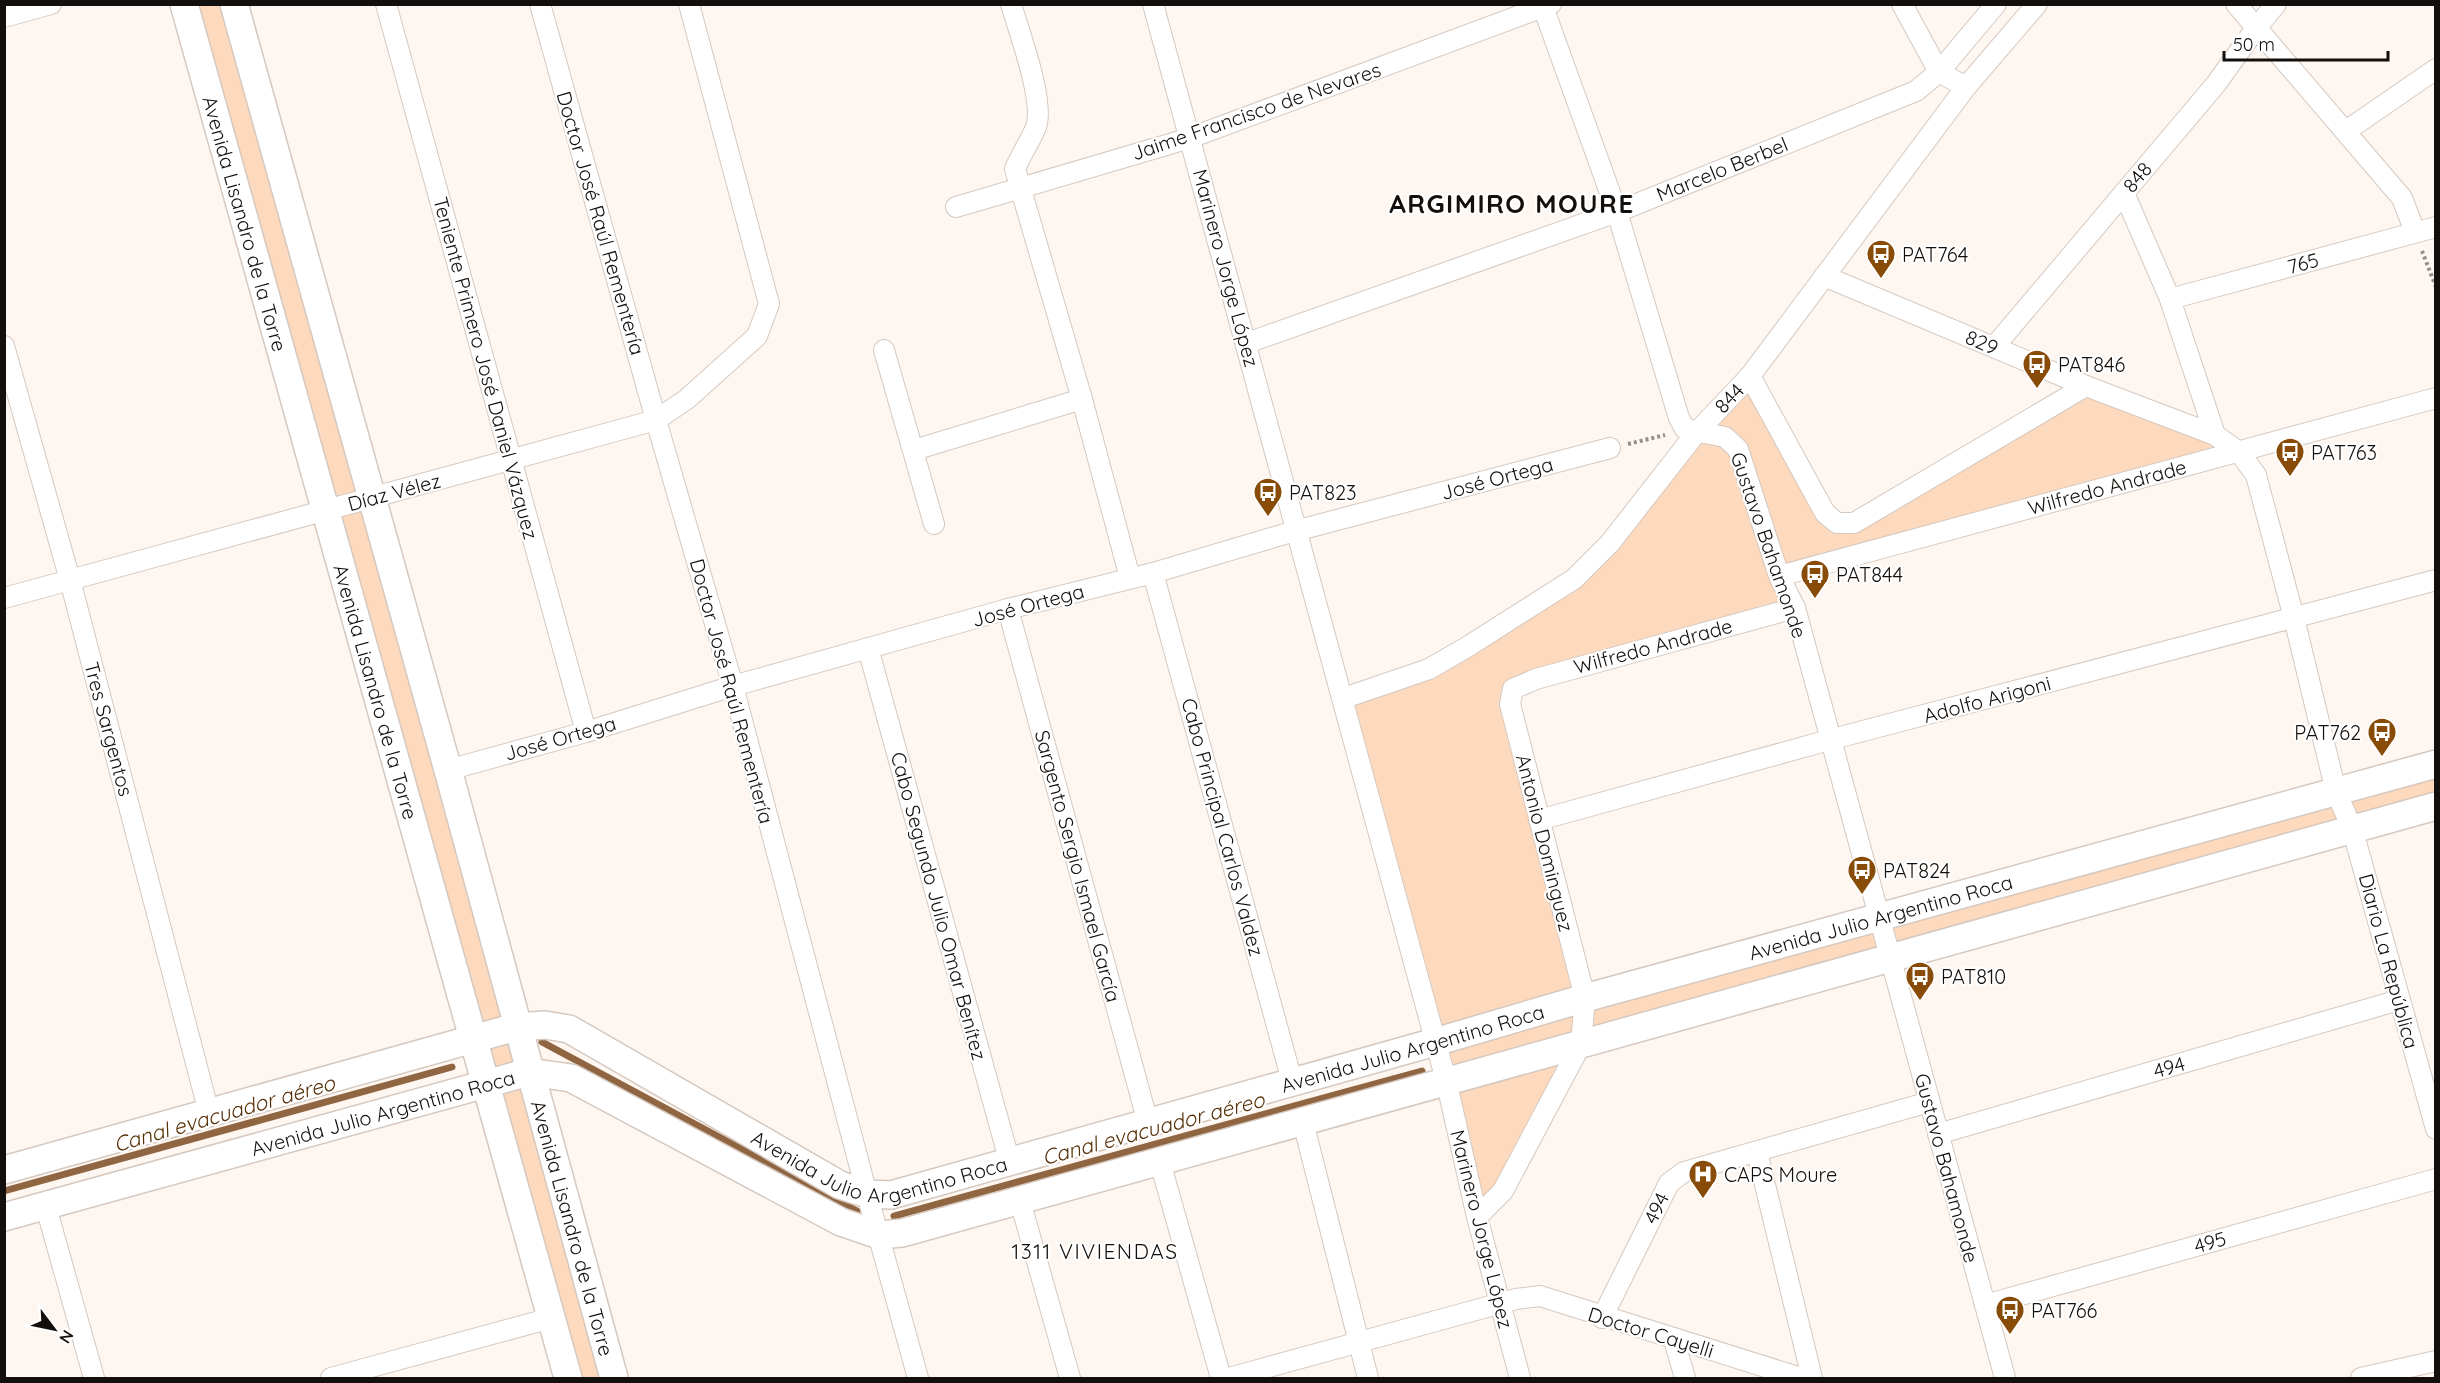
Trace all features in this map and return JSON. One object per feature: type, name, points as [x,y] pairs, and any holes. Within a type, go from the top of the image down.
[{"type":"main road","name":"Avenida Lisandro de la Torre","points":[[184,4],[568,1378]]},
{"type":"main road","name":"Avenida Lisandro de la Torre","points":[[234,4],[370,498],[448,770],[516,1027],[614,1378]]},
{"type":"main road","name":"Avenida Julio Argentino Roca","points":[[4,1170],[516,1027],[545,1025],[569,1029],[840,1185],[867,1194],[891,1196],[1585,998],[2436,764]]},
{"type":"main road","name":"Avenida Julio Argentino Roca","points":[[4,1217],[529,1072],[571,1078],[841,1222],[879,1235],[902,1233],[2436,806]]},
{"type":"street","points":[[4,17],[51,4]]},
{"type":"street","name":"Teniente Primero José Daniel Vázquez","points":[[386,4],[586,732]]},
{"type":"street","name":"Doctor José Raúl Rementería","points":[[540,4],[733,686],[918,1378]]},
{"type":"street","name":"Díaz Vélez","points":[[4,598],[656,420],[687,399],[757,336],[769,304],[689,4]]},
{"type":"street","points":[[1011,4],[1038,99],[1036,126],[1022,150],[1015,169],[1082,399],[1130,578]]},
{"type":"street","name":"Marinero Jorge López","points":[[1153,4],[1247,343],[1295,531],[1344,698],[1446,1080],[1499,1303],[1520,1378]]},
{"type":"street","points":[[1902,4],[1939,72],[1966,87]]},
{"type":"street","name":"Marcelo Berbel","points":[[1247,343],[1617,212],[1916,91],[1939,72],[1996,4]]},
{"type":"street","name":"844","points":[[1344,698],[1429,669],[1467,648],[1574,579],[1610,543],[1691,431],[1750,376],[1966,87],[2037,4]]},
{"type":"street","points":[[2236,4],[2402,198],[2415,232]]},
{"type":"street","name":"848","points":[[1994,347],[2216,84],[2276,4]]},
{"type":"street","points":[[1546,6],[1617,212],[1679,418],[1691,431]]},
{"type":"street","name":"Jaime Francisco de Nevares","points":[[956,207],[1190,138],[1546,6]]},
{"type":"street","points":[[2346,131],[2436,69]]},
{"type":"street","points":[[2124,193],[2170,299],[2215,435]]},
{"type":"street","name":"765","points":[[2170,299],[2436,227]]},
{"type":"street","name":"829","points":[[1824,276],[2086,386],[2215,435],[2239,452],[2256,475],[2294,618]]},
{"type":"street","name":"Tres Sargentos","points":[[4,346],[70,580],[209,1113]]},
{"type":"street","points":[[884,350],[934,524]]},
{"type":"street","points":[[1750,376],[1826,513],[1837,523],[1854,523],[2086,386]]},
{"type":"street","name":"Wilfredo Andrade","points":[[1779,576],[2436,398]]},
{"type":"street","points":[[914,450],[1082,399]]},
{"type":"street","name":"Gustavo Bahamonde","points":[[1691,431],[1725,436],[1738,449],[1779,576],[1794,608],[2005,1378]]},
{"type":"street","name":"José Ortega","points":[[448,770],[586,732],[733,686],[1008,609],[1153,573],[1295,531],[1610,448]]},
{"type":"street","name":"Cabo Principal Carlos Valdez","points":[[1153,573],[1292,1081]]},
{"type":"street","name":"Adolfo Arigoni","points":[[1539,820],[1829,740],[2436,580]]},
{"type":"street","name":"Wilfredo Andrade","points":[[1514,689],[1536,679],[1794,608]]},
{"type":"street","name":"Sargento Sergio Ismael García","points":[[1008,609],[1148,1123]]},
{"type":"street","name":"Diario La República","points":[[2294,618],[2336,792],[2352,828],[2436,1130]]},
{"type":"street","name":"Cabo Segundo Julio Omar Benítez","points":[[868,648],[1010,1163]]},
{"type":"street","name":"Antonio Dominguez","points":[[1514,689],[1510,704],[1585,998],[1581,1044]]},
{"type":"street","name":"494","points":[[1938,1134],[2400,1000]]},
{"type":"street","points":[[1478,1217],[1503,1191],[1581,1044]]},
{"type":"street","name":"494","points":[[1602,1318],[1669,1183],[1684,1172],[1929,1102]]},
{"type":"street","points":[[1303,1122],[1368,1378]]},
{"type":"street","points":[[1757,1152],[1812,1378]]},
{"type":"street","points":[[1160,1162],[1221,1378]]},
{"type":"street","name":"495","points":[[1984,1305],[2436,1179]]},
{"type":"street","points":[[1020,1201],[1070,1378]]},
{"type":"street","points":[[46,1207],[94,1378]]},
{"type":"street","name":"Doctor Cayelli","points":[[1229,1378],[1499,1303],[1539,1296],[1602,1318],[1801,1378]]},
{"type":"street","points":[[331,1378],[551,1318]]},
{"type":"street","points":[[1674,1340],[1685,1378]]},
{"type":"street","points":[[2361,1378],[2436,1361]]},
{"type":"path","points":[[2415,232],[2436,287]]},
{"type":"path","points":[[1610,448],[1691,431]]},
{"type":"shaded area","points":[[184,5],[234,5],[614,1378],[568,1378]]},
{"type":"shaded area","points":[[1750,376],[1837,523],[2086,386],[2239,452],[1780,576],[1794,608],[1514,689],[1585,998],[2435,764],[2435,806],[1581,1044],[1477,1217],[1344,698],[1429,669],[1574,579]]},
{"type":"waterway","name":"Canal evacuador aéreo","points":[[542,1042],[857,1211]]},
{"type":"waterway","name":"Canal evacuador aéreo","points":[[4,1191],[452,1067]]},
{"type":"waterway","name":"Canal evacuador aéreo","points":[[894,1216],[1422,1071]]},
{"type":"place","name":"PAT764","points":[[1881,280]]},
{"type":"place","name":"PAT846","points":[[2037,390]]},
{"type":"place","name":"PAT763","points":[[2290,478]]},
{"type":"place","name":"PAT823","points":[[1268,518]]},
{"type":"place","name":"PAT844","points":[[1815,600]]},
{"type":"place","name":"PAT762","points":[[2382,758]]},
{"type":"place","name":"PAT824","points":[[1862,896]]},
{"type":"place","name":"PAT810","points":[[1920,1002]]},
{"type":"place","name":"CAPS Moure","points":[[1703,1200]]},
{"type":"place","name":"PAT766","points":[[2010,1336]]},
{"type":"district","name":"ARGIMIRO MOURE","points":[[1512,203]]},
{"type":"district","name":"1311 VIVIENDAS","points":[[1095,1251]]}]
